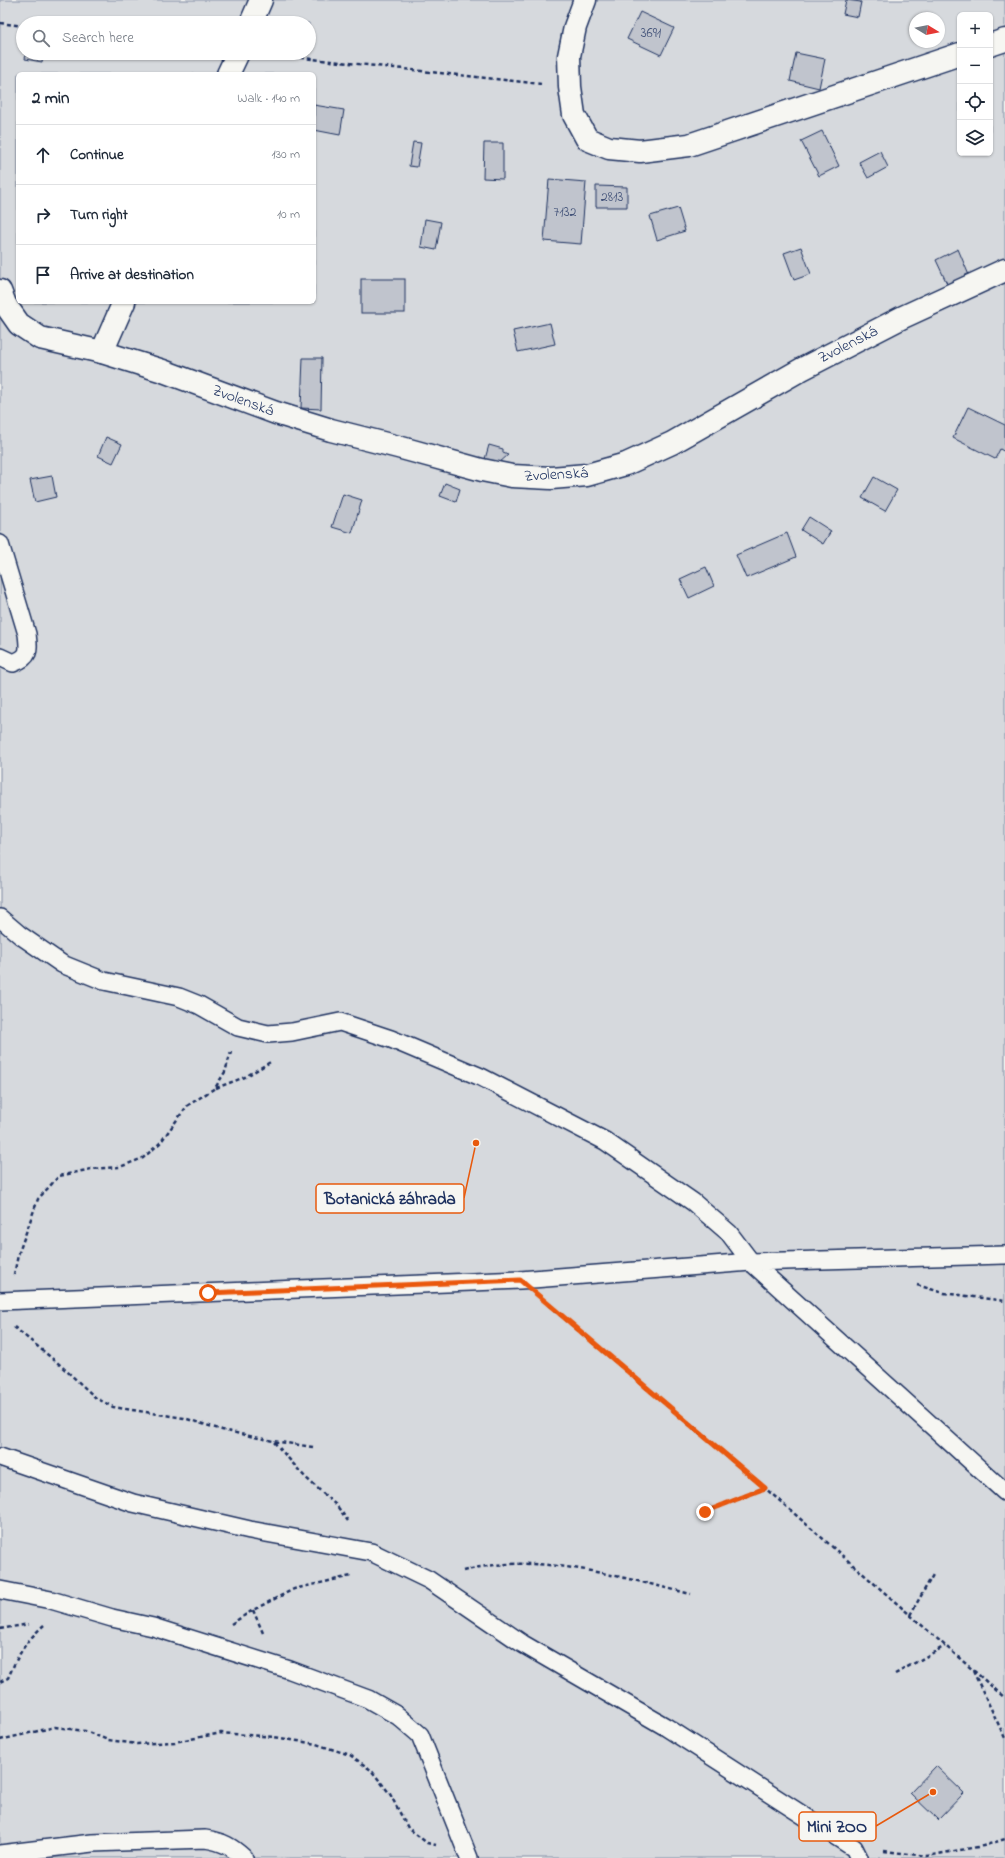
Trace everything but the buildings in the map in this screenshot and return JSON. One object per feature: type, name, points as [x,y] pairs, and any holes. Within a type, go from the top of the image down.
[{"type":"street","points":[[254,16],[261,0]]},
{"type":"street","points":[[585,0],[575,27],[569,56],[570,87],[574,115],[587,138],[609,148],[640,151],[689,145],[957,55]]},
{"type":"street","points":[[993,44],[1005,40]]},
{"type":"street","points":[[229,72],[235,60]]},
{"type":"street","name":"Zvolenská","points":[[0,292],[5,304],[19,324],[40,338],[102,352],[163,371],[276,414],[331,430],[482,470],[512,476],[551,478],[587,475],[626,464],[672,443],[802,368],[903,317],[1005,270]]},
{"type":"street","points":[[102,352],[123,304]]},
{"type":"lane","points":[[0,544],[27,634],[28,654],[23,660],[13,663],[0,657]]},
{"type":"lane","points":[[0,918],[20,935],[62,964],[104,981],[178,997],[199,1005],[238,1027],[268,1034],[292,1032],[340,1022],[391,1040],[481,1077],[605,1141],[693,1202],[729,1233],[758,1262],[1005,1492]]},
{"type":"lane","points":[[4,1301],[520,1280],[758,1262],[1005,1256]]},
{"type":"lane","points":[[0,1457],[133,1503],[250,1530],[371,1552],[429,1580],[523,1644],[666,1727],[857,1853]]},
{"type":"lane","points":[[0,1590],[51,1600],[112,1618],[153,1627],[290,1670],[368,1698],[398,1716],[420,1735],[468,1856]]},
{"type":"lane","points":[[0,1854],[92,1843],[205,1839],[219,1841],[231,1846],[244,1858]]},
{"type":"path","points":[[0,23],[16,25]]},
{"type":"path","points":[[316,60],[570,87]]},
{"type":"path","points":[[4,1301],[18,1255],[38,1199],[59,1176],[91,1169],[120,1167],[143,1158],[160,1144],[187,1106],[215,1088],[245,1077],[274,1060],[292,1032]]},
{"type":"path","points":[[215,1088],[225,1072]]},
{"type":"path","points":[[520,1280],[765,1488],[1005,1698]]},
{"type":"path","points":[[13,1326],[59,1364],[96,1398],[113,1407],[184,1418],[222,1430],[273,1441],[312,1447]]},
{"type":"path","points":[[273,1441],[305,1477],[337,1506],[371,1552]]},
{"type":"path","points":[[705,1512],[765,1488]]},
{"type":"path","points":[[429,1580],[466,1570],[504,1565],[547,1565],[590,1570],[691,1594]]},
{"type":"path","points":[[910,1615],[934,1574]]},
{"type":"path","points":[[202,1642],[253,1610],[294,1589],[354,1576]]},
{"type":"path","points":[[0,1630],[36,1622]]},
{"type":"path","points":[[0,1682],[8,1678],[17,1656],[29,1639],[45,1624]]},
{"type":"path","points":[[895,1674],[945,1646]]},
{"type":"path","points":[[971,1669],[1005,1738]]},
{"type":"path","points":[[0,1740],[55,1727],[85,1731],[108,1740],[137,1744],[175,1742],[221,1733],[274,1737],[316,1744],[350,1755],[371,1770],[390,1794],[408,1828],[427,1843],[468,1856]]},
{"type":"path","points":[[857,1853],[926,1856],[983,1846],[1005,1839]]},
{"type":"shaded area","points":[[0,0],[1005,0],[1005,1858],[0,1858]]},
{"type":"place","name":"Botanická záhrada","points":[[476,1143]]},
{"type":"place","name":"Mini ZOO","points":[[933,1792]]},
{"type":"route","points":[[208,1293],[520,1280],[765,1488],[705,1512]]}]
